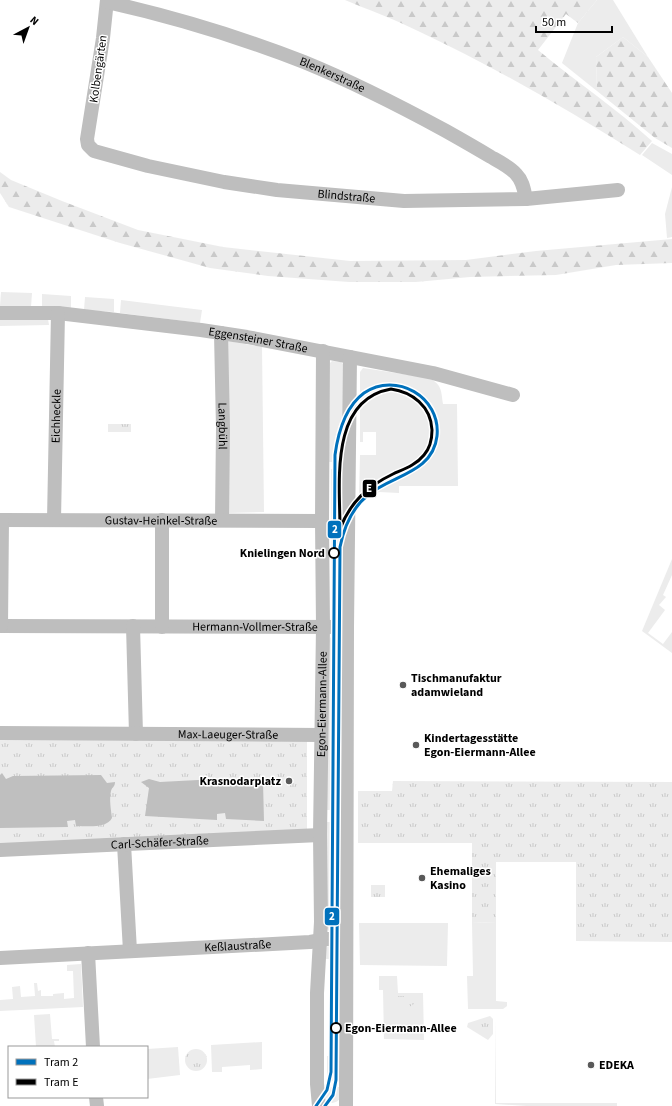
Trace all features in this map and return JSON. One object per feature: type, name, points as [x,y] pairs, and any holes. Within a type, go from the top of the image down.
[{"type":"street","name":"Kolbengärten","points":[[87,138],[103,38],[107,1]]},
{"type":"street","name":"Blenkerstraße","points":[[107,1],[221,32],[305,63],[362,89],[420,117],[508,167],[523,183],[526,199]]},
{"type":"street","name":"Blindstraße","points":[[87,138],[88,145],[94,150],[148,166],[224,182],[276,190],[404,201],[526,199],[618,190]]},
{"type":"street","name":"Eggensteiner Straße","points":[[0,313],[58,313],[221,333],[433,373],[513,395]]},
{"type":"street","name":"Eichheckle","points":[[54,520],[58,313]]},
{"type":"street","name":"Langbühl","points":[[221,333],[223,428],[222,520]]},
{"type":"street","name":"Egon-Eiermann-Allee","points":[[319,1106],[317,1084],[317,993],[320,940],[323,627],[322,351]]},
{"type":"street","name":"Egon-Eiermann-Allee","points":[[346,1106],[347,627],[350,357]]},
{"type":"street","name":"Gustav-Heinkel-Straße","points":[[1,520],[322,520]]},
{"type":"street","name":"Hermann-Vollmer-Straße","points":[[1,520],[0,626],[347,627]]},
{"type":"street","points":[[162,520],[162,627]]},
{"type":"street","points":[[133,626],[136,734]]},
{"type":"street","name":"Max-Laeuger-Straße","points":[[0,733],[321,735]]},
{"type":"street","name":"Carl-Schäfer-Straße","points":[[0,850],[320,835]]},
{"type":"street","points":[[124,844],[130,951]]},
{"type":"street","name":"Keßlaustraße","points":[[0,958],[310,942],[346,938]]},
{"type":"street","points":[[88,953],[93,1046]]},
{"type":"green space","points":[[345,0],[597,0],[578,23],[566,14],[538,50],[624,117],[652,141],[640,155],[558,105],[475,59],[409,27]]},
{"type":"green space","points":[[597,0],[613,0],[648,57],[623,37],[596,57],[597,91],[562,63],[578,23]]},
{"type":"green space","points":[[623,37],[648,57],[672,93],[672,148],[655,138],[597,91],[596,57]]},
{"type":"green space","points":[[652,143],[672,154],[672,175],[642,155]]},
{"type":"green space","points":[[0,172],[11,180],[138,230],[223,247],[350,261],[466,260],[536,251],[672,239],[672,263],[616,265],[556,275],[470,277],[416,282],[349,282],[268,276],[210,268],[120,243],[9,207],[0,193]]},
{"type":"green space","points":[[672,187],[672,237],[667,238],[665,214]]},
{"type":"green space","points":[[1,292],[32,293],[31,307],[0,306]]},
{"type":"green space","points":[[42,294],[71,296],[71,309],[42,308]]},
{"type":"green space","points":[[85,297],[114,299],[114,312],[84,310]]},
{"type":"green space","points":[[121,300],[202,310],[200,323],[120,313]]},
{"type":"green space","points":[[0,319],[48,319],[49,325],[0,326]]},
{"type":"green space","points":[[228,341],[262,347],[264,512],[228,513]]},
{"type":"green space","points":[[332,361],[341,362],[344,365],[346,462],[326,462],[329,364]]},
{"type":"green space","points":[[363,368],[429,378],[439,386],[443,404],[457,404],[458,486],[399,486],[399,493],[379,492],[373,496],[359,496],[360,455],[376,455],[376,432],[363,432],[363,442],[360,442],[360,372]]},
{"type":"green space","points":[[108,424],[131,424],[131,432],[108,432]]},
{"type":"green space","points":[[331,469],[346,469],[341,607],[331,607]]},
{"type":"green space","points":[[672,559],[672,575],[663,595],[666,597],[659,605],[665,610],[648,633],[663,644],[672,632],[672,653],[642,631]]},
{"type":"green space","points":[[331,637],[340,637],[340,810],[326,810],[328,640]]},
{"type":"green space","points":[[0,737],[307,738],[307,832],[0,847]]},
{"type":"green space","points":[[393,781],[672,782],[672,942],[576,941],[576,862],[496,862],[496,923],[472,922],[472,843],[358,843],[358,791],[392,791]]},
{"type":"green space","points":[[330,816],[344,816],[341,929],[338,931],[329,931],[327,929],[326,822],[330,822]]},
{"type":"green space","points":[[371,885],[385,885],[385,897],[371,897]]},
{"type":"green space","points":[[472,922],[496,923],[496,1001],[507,1002],[507,1006],[503,1009],[468,1009],[467,976],[473,976]]},
{"type":"green space","points":[[359,923],[448,923],[447,966],[360,965]]},
{"type":"green space","points":[[329,946],[339,946],[343,949],[340,967],[329,959],[323,959],[325,948]]},
{"type":"green space","points":[[81,964],[83,1007],[0,1011],[0,1000],[13,999],[12,987],[20,986],[21,997],[35,996],[34,983],[37,983],[38,991],[41,990],[41,996],[53,996],[53,994],[64,993],[64,999],[74,998],[73,971],[67,971],[67,965]]},
{"type":"green space","points":[[329,965],[340,973],[340,1081],[327,1081],[327,1056],[329,1056]]},
{"type":"green space","points":[[379,976],[397,976],[398,993],[423,993],[424,1040],[384,1039],[383,990],[379,990]]},
{"type":"green space","points":[[394,996],[416,996],[418,999],[417,1002],[400,1013],[397,1013],[393,1009]]},
{"type":"green space","points":[[50,1014],[52,1039],[59,1039],[59,1041],[54,1041],[55,1046],[36,1046],[34,1015]]},
{"type":"green space","points":[[490,1016],[493,1019],[493,1034],[488,1040],[467,1027],[468,1023]]},
{"type":"green space","points":[[495,1018],[496,1103],[617,1103],[617,1106],[527,1106],[495,1104]]},
{"type":"green space","points":[[262,1042],[262,1069],[250,1070],[250,1065],[222,1067],[222,1072],[212,1072],[211,1045]]},
{"type":"green space","points":[[178,1047],[180,1075],[148,1079],[148,1049]]},
{"type":"green space","points":[[196,1049],[204,1052],[207,1060],[204,1068],[196,1071],[188,1068],[185,1060],[188,1052]]},
{"type":"green space","points":[[322,1087],[344,1087],[339,1100],[332,1103],[324,1096]]},
{"type":"shaded area","points":[[2,773],[6,779],[13,776],[101,775],[107,783],[115,782],[110,794],[112,818],[105,824],[96,826],[76,826],[75,820],[67,821],[68,827],[0,828],[0,775]]},
{"type":"shaded area","points":[[149,779],[160,782],[217,779],[263,782],[264,821],[226,819],[225,813],[217,814],[217,820],[145,816],[149,788],[141,782]]},
{"type":"tram line","name":"2","points":[[316,1106],[327,1090],[331,1072],[335,455],[340,429],[347,413],[357,399],[364,393],[376,387],[389,385],[402,387],[414,392],[424,399],[432,410],[436,422],[437,436],[434,448],[428,458],[420,466],[378,488],[362,500],[350,518],[340,547],[336,1080],[333,1095],[325,1106]]},
{"type":"tram line","name":"E","points":[[391,389],[406,393],[424,407],[431,421],[432,430],[429,446],[424,455],[417,461],[384,479],[361,496],[349,511],[340,529],[340,467],[342,446],[348,426],[357,409],[371,396],[391,389]]},
{"type":"place","name":"Knielingen Nord","points":[[334,553]]},
{"type":"place","name":"Tischmanufaktur adamwieland","points":[[403,685]]},
{"type":"place","name":"Kindertagesstätte Egon-Eiermann-Allee","points":[[416,745]]},
{"type":"place","name":"Krasnodarplatz","points":[[289,781]]},
{"type":"place","name":"Ehemaliges Kasino","points":[[422,878]]},
{"type":"place","name":"Egon-Eiermann-Allee","points":[[336,1028]]},
{"type":"place","name":"EDEKA","points":[[591,1065]]}]
